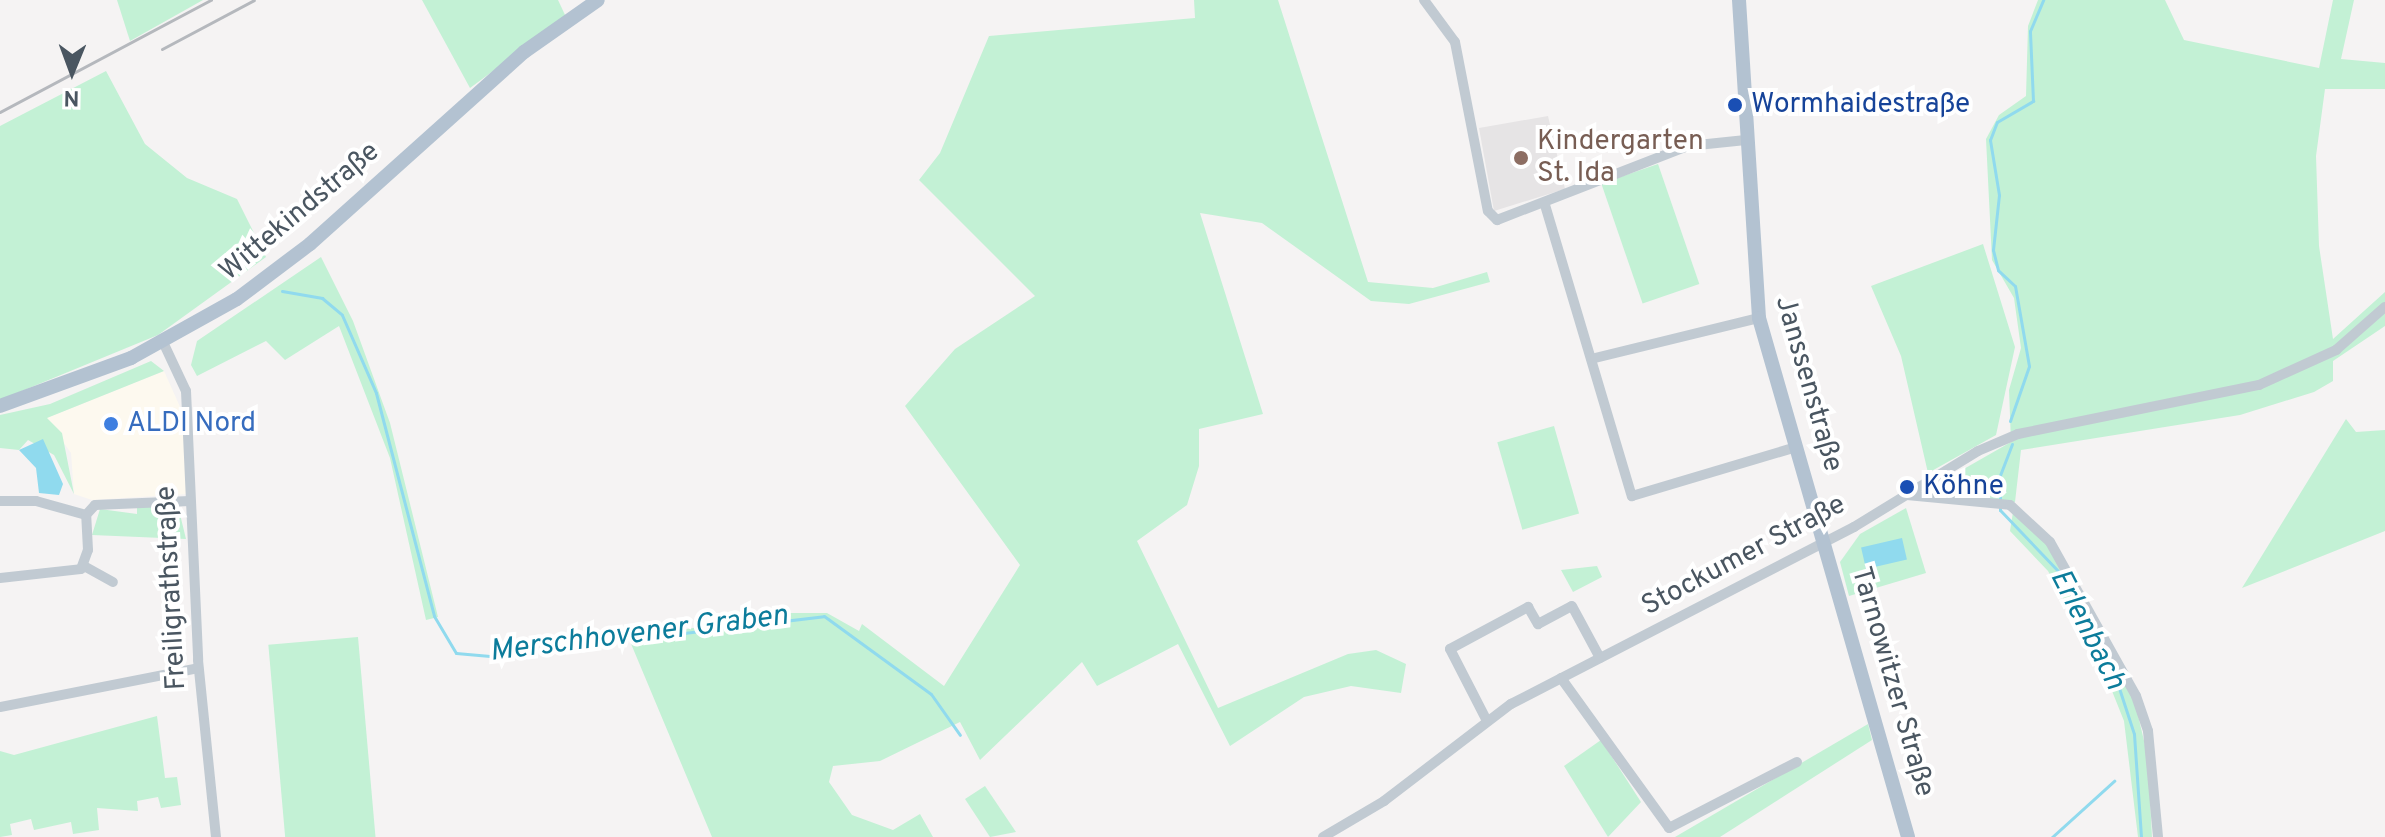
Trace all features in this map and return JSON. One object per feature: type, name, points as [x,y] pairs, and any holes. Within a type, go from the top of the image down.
[{"type":"main road","name":"Wittekindstraße","points":[[0,406],[163,342],[310,244],[496,76],[598,0]]},
{"type":"main road","name":"Janssenstraße","points":[[1739,0],[1759,318],[1825,541]]},
{"type":"main road","name":"Tarnowitzer Straße","points":[[1825,541],[1908,837]]},
{"type":"street","points":[[1424,0],[1455,42],[1488,211],[1506,220],[1688,146],[1746,140]]},
{"type":"street","points":[[1545,205],[1595,358],[1632,496],[1796,447]]},
{"type":"street","name":"Stockumer Straße","points":[[1323,837],[1487,721],[1561,678],[1825,541],[2018,434],[2195,401],[2300,369],[2351,340],[2385,307]]},
{"type":"street","points":[[1595,358],[1759,318]]},
{"type":"street","name":"Freiligrathstraße","points":[[163,342],[186,391],[198,668],[216,837]]},
{"type":"street","points":[[1907,495],[2003,503],[2070,569],[2136,696],[2148,731],[2158,837]]},
{"type":"street","points":[[0,501],[36,501],[86,515]]},
{"type":"street","points":[[84,566],[86,515],[98,503],[190,501]]},
{"type":"street","points":[[0,578],[84,566],[113,582]]},
{"type":"street","points":[[1487,721],[1450,649],[1528,607],[1538,624],[1572,606],[1600,658]]},
{"type":"street","points":[[0,707],[198,668]]},
{"type":"street","points":[[1561,678],[1669,828],[1797,762]]},
{"type":"shaded area","name":"Kindergarten St. Ida","points":[[1548,116],[1565,189],[1494,211],[1479,128]]},
{"type":"shaded area","points":[[164,371],[185,418],[188,494],[92,500],[74,494],[71,453],[46,418]]},
{"type":"green space","points":[[117,0],[203,0],[130,41]]},
{"type":"green space","points":[[422,0],[558,0],[566,17],[470,88]]},
{"type":"green space","points":[[1194,0],[1278,0],[1368,282],[1433,288],[1487,272],[1490,282],[1409,304],[1371,301],[1262,223],[1200,213],[1263,414],[1199,429],[1199,466],[1187,505],[1137,541],[1218,708],[1348,654],[1376,650],[1406,664],[1401,693],[1351,686],[1304,697],[1230,746],[1178,644],[1097,686],[1082,662],[980,760],[960,722],[880,761],[833,766],[829,782],[852,815],[893,830],[920,814],[933,837],[712,837],[629,639],[780,613],[827,613],[859,631],[862,624],[944,686],[1020,565],[905,406],[955,349],[1035,296],[919,180],[940,153],[989,36],[1195,18]]},
{"type":"green space","points":[[2038,0],[2165,0],[2184,40],[2319,68],[2333,0],[2354,0],[2341,59],[2385,63],[2385,89],[2325,89],[2316,156],[2319,246],[2333,339],[2385,292],[2385,326],[2333,361],[2333,381],[2314,392],[2240,415],[2021,450],[2015,502],[1923,499],[1920,494],[2011,442],[2009,390],[2021,348],[2014,298],[1992,260],[1986,139],[1999,115],[2026,96],[2028,26]]},
{"type":"green space","points":[[106,71],[145,144],[187,178],[237,199],[266,257],[158,335],[0,400],[0,126]]},
{"type":"green space","points":[[1658,164],[1699,284],[1643,304],[1601,184]]},
{"type":"green space","points":[[1983,244],[2015,347],[1996,435],[1928,473],[1901,356],[1871,286]]},
{"type":"green space","points":[[321,257],[353,321],[390,423],[438,617],[426,620],[390,458],[339,326],[285,360],[266,341],[197,376],[191,365],[197,341]]},
{"type":"green space","points":[[151,361],[164,371],[47,418],[62,433],[74,494],[54,455],[28,440],[19,450],[0,448],[0,415],[50,404]]},
{"type":"green space","points":[[2346,419],[2356,432],[2385,430],[2385,531],[2242,588]]},
{"type":"green space","points":[[1554,426],[1579,513],[1522,530],[1497,442]]},
{"type":"green space","points":[[178,506],[186,539],[92,535],[100,509],[137,514],[137,507]]},
{"type":"green space","points":[[1906,508],[1926,573],[1849,596],[1840,562],[1860,534]]},
{"type":"green space","points":[[2013,512],[2048,546],[2134,698],[2148,758],[2152,837],[2138,837],[2124,721],[2106,676],[2048,571],[2010,531]]},
{"type":"green space","points":[[1597,566],[1602,577],[1573,592],[1561,570]]},
{"type":"green space","points":[[358,637],[375,837],[285,837],[268,645]]},
{"type":"green space","points":[[157,716],[165,778],[177,777],[181,805],[161,808],[158,797],[137,801],[138,811],[97,808],[99,830],[73,834],[71,822],[34,830],[31,819],[10,824],[12,835],[0,837],[0,751],[14,755]]},
{"type":"green space","points":[[1868,724],[1872,740],[1720,837],[1675,837]]},
{"type":"green space","points":[[1601,740],[1641,802],[1608,837],[1564,766]]},
{"type":"green space","points":[[985,786],[1016,832],[990,837],[965,799]]},
{"type":"water","points":[[43,439],[63,484],[59,495],[39,493],[36,468],[19,450]]},
{"type":"water","points":[[1902,538],[1907,559],[1866,569],[1861,547]]},
{"type":"waterway","points":[[2010,421],[2029,366],[2015,286],[1998,270],[1993,250],[1999,195],[1990,140],[1997,122],[2033,101],[2030,31],[2043,0]]},
{"type":"waterway","name":"Merschhovener Graben","points":[[282,291],[322,298],[342,315],[376,393],[434,616],[456,653],[490,656],[824,616],[931,694],[960,735]]},
{"type":"waterway","name":"Erlenbach","points":[[2012,444],[2000,476],[2000,510],[2060,573],[2119,688],[2134,734],[2141,837]]},
{"type":"waterway","points":[[2052,837],[2114,781]]},
{"type":"railway","points":[[0,112],[211,0]]},
{"type":"railway","points":[[162,49],[254,0]]},
{"type":"place","name":"Wormhaidestraße","points":[[1735,105]]},
{"type":"place","name":"Kindergarten St. Ida","points":[[1521,158]]},
{"type":"place","name":"ALDI Nord","points":[[111,424]]},
{"type":"place","name":"Köhne","points":[[1907,487]]}]
